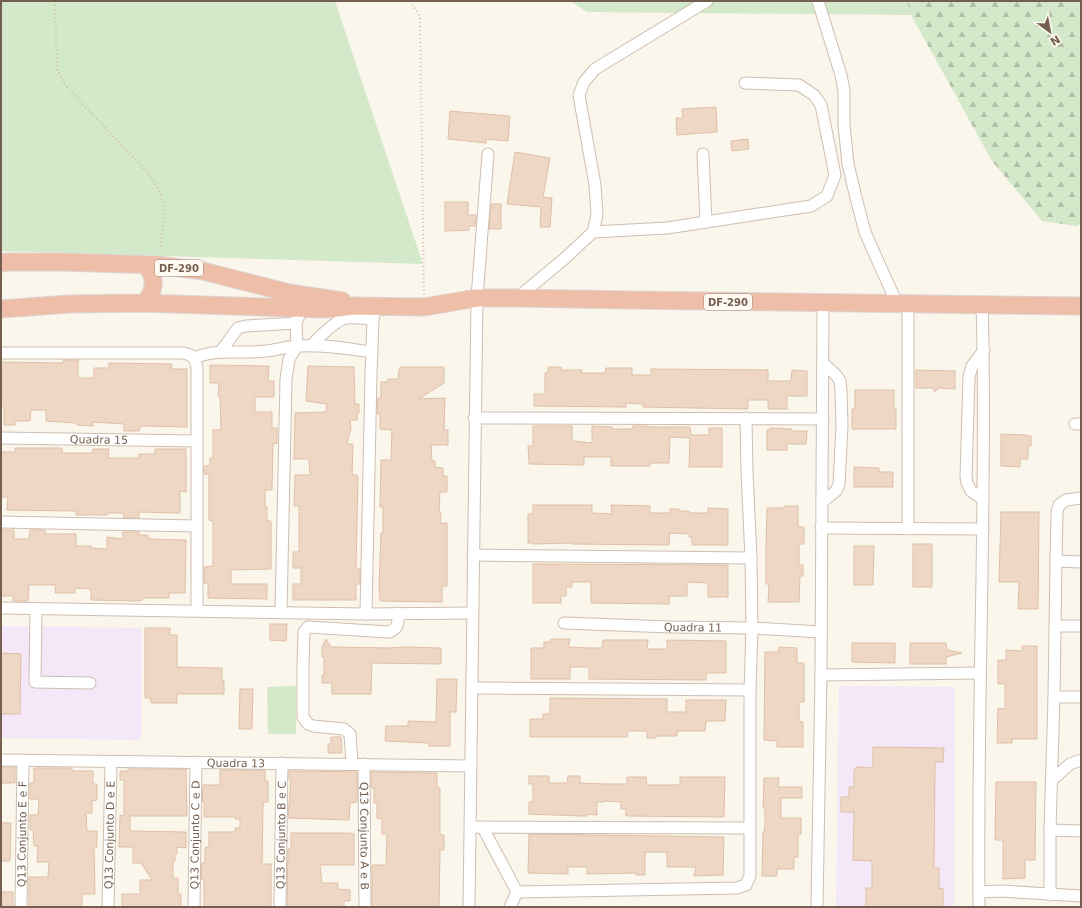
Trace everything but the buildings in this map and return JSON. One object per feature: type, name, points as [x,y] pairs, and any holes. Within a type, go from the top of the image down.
[{"type":"highway","name":"DF-290","points":[[1,264],[8,262],[63,262],[152,265],[203,271],[289,293],[342,301],[375,313],[424,307],[476,298],[1081,306]]},
{"type":"highway","points":[[144,303],[151,294],[154,282],[151,271],[152,265]]},
{"type":"highway","name":"DF-290","points":[[1,309],[69,304],[144,303],[299,316],[353,306]]},
{"type":"street","points":[[517,298],[593,232],[597,215],[595,185],[580,95],[584,82],[595,69],[707,1]]},
{"type":"street","points":[[818,1],[841,75],[844,91],[844,125],[848,164],[865,232],[895,298],[906,303],[908,529]]},
{"type":"street","points":[[593,232],[648,230],[812,206],[827,196],[835,175],[821,106],[814,95],[799,85],[745,82]]},
{"type":"street","points":[[469,907],[476,298],[488,154]]},
{"type":"street","points":[[703,154],[706,222]]},
{"type":"street","points":[[817,907],[821,675],[824,303]]},
{"type":"street","points":[[978,907],[984,350],[982,305]]},
{"type":"street","points":[[312,345],[320,336],[343,319],[375,313],[372,352],[366,614]]},
{"type":"street","points":[[221,351],[238,328],[299,316],[297,346],[289,359],[286,379],[281,612]]},
{"type":"street","points":[[194,358],[221,351],[266,351],[312,345],[372,352]]},
{"type":"street","points":[[983,499],[971,491],[967,483],[966,467],[969,377],[972,366],[984,350]]},
{"type":"street","points":[[1,353],[184,353],[194,358],[197,376],[197,610]]},
{"type":"street","points":[[822,502],[836,491],[839,484],[842,426],[840,381],[824,364]]},
{"type":"street","points":[[474,418],[823,419]]},
{"type":"street","points":[[517,892],[737,888],[746,885],[750,876],[750,690],[752,628],[746,418]]},
{"type":"street","name":"Quadra 15","points":[[1,438],[196,441]]},
{"type":"street","points":[[1050,895],[1057,512],[1059,505],[1066,500],[1081,498]]},
{"type":"street","points":[[1,522],[196,526]]},
{"type":"street","points":[[821,528],[982,529]]},
{"type":"street","points":[[473,555],[751,558]]},
{"type":"street","points":[[1056,562],[1081,562]]},
{"type":"street","points":[[1,608],[197,610],[366,614],[472,613]]},
{"type":"street","points":[[36,609],[35,682],[90,683]]},
{"type":"street","points":[[352,764],[350,734],[348,732],[344,729],[312,726],[308,724],[303,717],[304,632],[308,627],[389,632],[394,630],[397,626],[398,613]]},
{"type":"street","name":"Quadra 11","points":[[564,623],[752,628],[821,632]]},
{"type":"street","points":[[1055,626],[1081,626]]},
{"type":"street","points":[[821,675],[980,673]]},
{"type":"street","points":[[472,688],[750,690]]},
{"type":"street","points":[[1054,697],[1081,697]]},
{"type":"street","name":"Quadra 13","points":[[1,760],[471,766]]},
{"type":"street","name":"Q13 Conjunto E e F","points":[[21,907],[23,760]]},
{"type":"street","points":[[1051,782],[1070,764],[1081,760]]},
{"type":"street","name":"Q13 Conjunto D e E","points":[[108,907],[110,762]]},
{"type":"street","name":"Q13 Conjunto C e D","points":[[194,907],[196,762]]},
{"type":"street","name":"Q13 Conjunto B e C","points":[[280,907],[282,763]]},
{"type":"street","name":"Q13 Conjunto A e B","points":[[364,764],[365,907]]},
{"type":"street","points":[[471,827],[749,828]]},
{"type":"street","points":[[483,828],[517,892]]},
{"type":"street","points":[[1050,830],[1081,831]]},
{"type":"street","points":[[978,892],[1002,891],[1081,896]]},
{"type":"street","points":[[510,907],[517,892]]},
{"type":"path","points":[[55,1],[57,69],[64,85],[148,173],[159,189],[165,207],[152,265]]},
{"type":"path","points":[[410,1],[420,16],[424,307]]},
{"type":"shaded area","points":[[1,626],[142,628],[141,740],[1,738]]},
{"type":"shaded area","points":[[839,686],[955,687],[954,907],[836,907]]},
{"type":"green space","points":[[1,1],[335,1],[423,264],[1,251]]},
{"type":"green space","points":[[570,1],[907,1],[911,15],[587,12]]},
{"type":"green space","points":[[907,1],[1081,1],[1081,223],[1077,226],[1042,221],[992,161],[911,15]]},
{"type":"green space","points":[[296,686],[296,734],[268,734],[267,687]]}]
